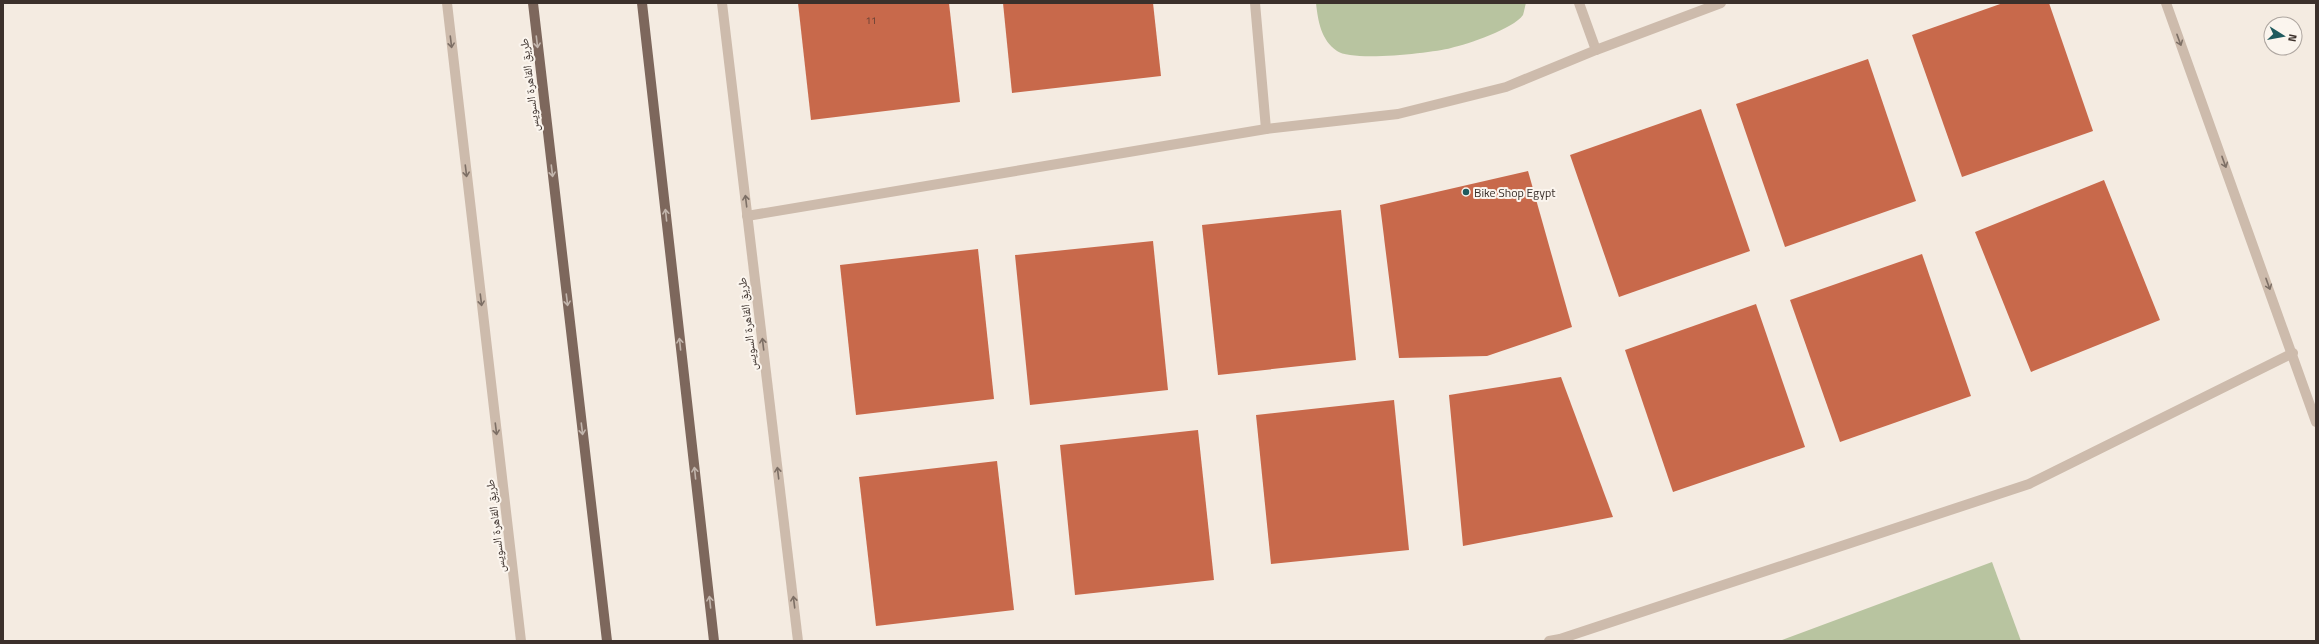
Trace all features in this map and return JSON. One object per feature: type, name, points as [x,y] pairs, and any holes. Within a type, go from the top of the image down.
[{"type":"main road","name":"طريق القاهرة السويس","points":[[533,3],[607,641]]},
{"type":"main road","points":[[642,3],[714,641]]},
{"type":"street","name":"طريق القاهرة السويس","points":[[447,3],[521,641]]},
{"type":"street","name":"طريق القاهرة السويس","points":[[722,3],[798,641]]},
{"type":"street","points":[[1255,3],[1266,129]]},
{"type":"street","points":[[1579,3],[1596,50]]},
{"type":"street","points":[[747,216],[1266,129],[1398,114],[1506,87],[1596,50],[1721,3]]},
{"type":"street","points":[[2166,3],[2293,353],[2316,422]]},
{"type":"street","points":[[1549,641],[1560,640],[2029,484],[2293,353]]},
{"type":"green space","points":[[1316,3],[1526,3],[1523,15],[1510,26],[1459,46],[1441,50],[1392,56],[1358,56],[1337,51],[1327,41],[1321,30]]},
{"type":"green space","points":[[1992,562],[2021,641],[1782,641],[1782,640]]},
{"type":"building","points":[[798,3],[949,3],[960,102],[811,120]]},
{"type":"building","points":[[1003,3],[1153,3],[1161,76],[1012,93]]},
{"type":"building","points":[[2003,3],[2049,3],[2093,131],[1962,177],[1912,35]]},
{"type":"building","points":[[1868,59],[1916,201],[1785,247],[1736,104]]},
{"type":"building","points":[[1701,109],[1750,251],[1619,297],[1570,155]]},
{"type":"building","points":[[1528,171],[1572,327],[1487,356],[1399,358],[1380,205]]},
{"type":"building","points":[[2104,180],[2160,320],[2031,372],[1975,232]]},
{"type":"building","points":[[1341,210],[1356,360],[1218,375],[1202,225]]},
{"type":"building","points":[[1153,241],[1168,390],[1030,405],[1015,255]]},
{"type":"building","points":[[978,249],[994,399],[856,415],[840,265]]},
{"type":"building","points":[[1922,254],[1971,396],[1840,442],[1790,300]]},
{"type":"building","points":[[1756,304],[1805,447],[1673,492],[1625,350]]},
{"type":"building","points":[[1561,377],[1613,517],[1463,546],[1449,395]]},
{"type":"building","points":[[1394,400],[1409,550],[1271,564],[1256,415]]},
{"type":"building","points":[[1198,430],[1214,580],[1075,595],[1060,445]]},
{"type":"building","points":[[997,461],[1014,610],[876,626],[859,477]]},
{"type":"place","name":"Bike Shop Egypt","points":[[1466,192]]}]
